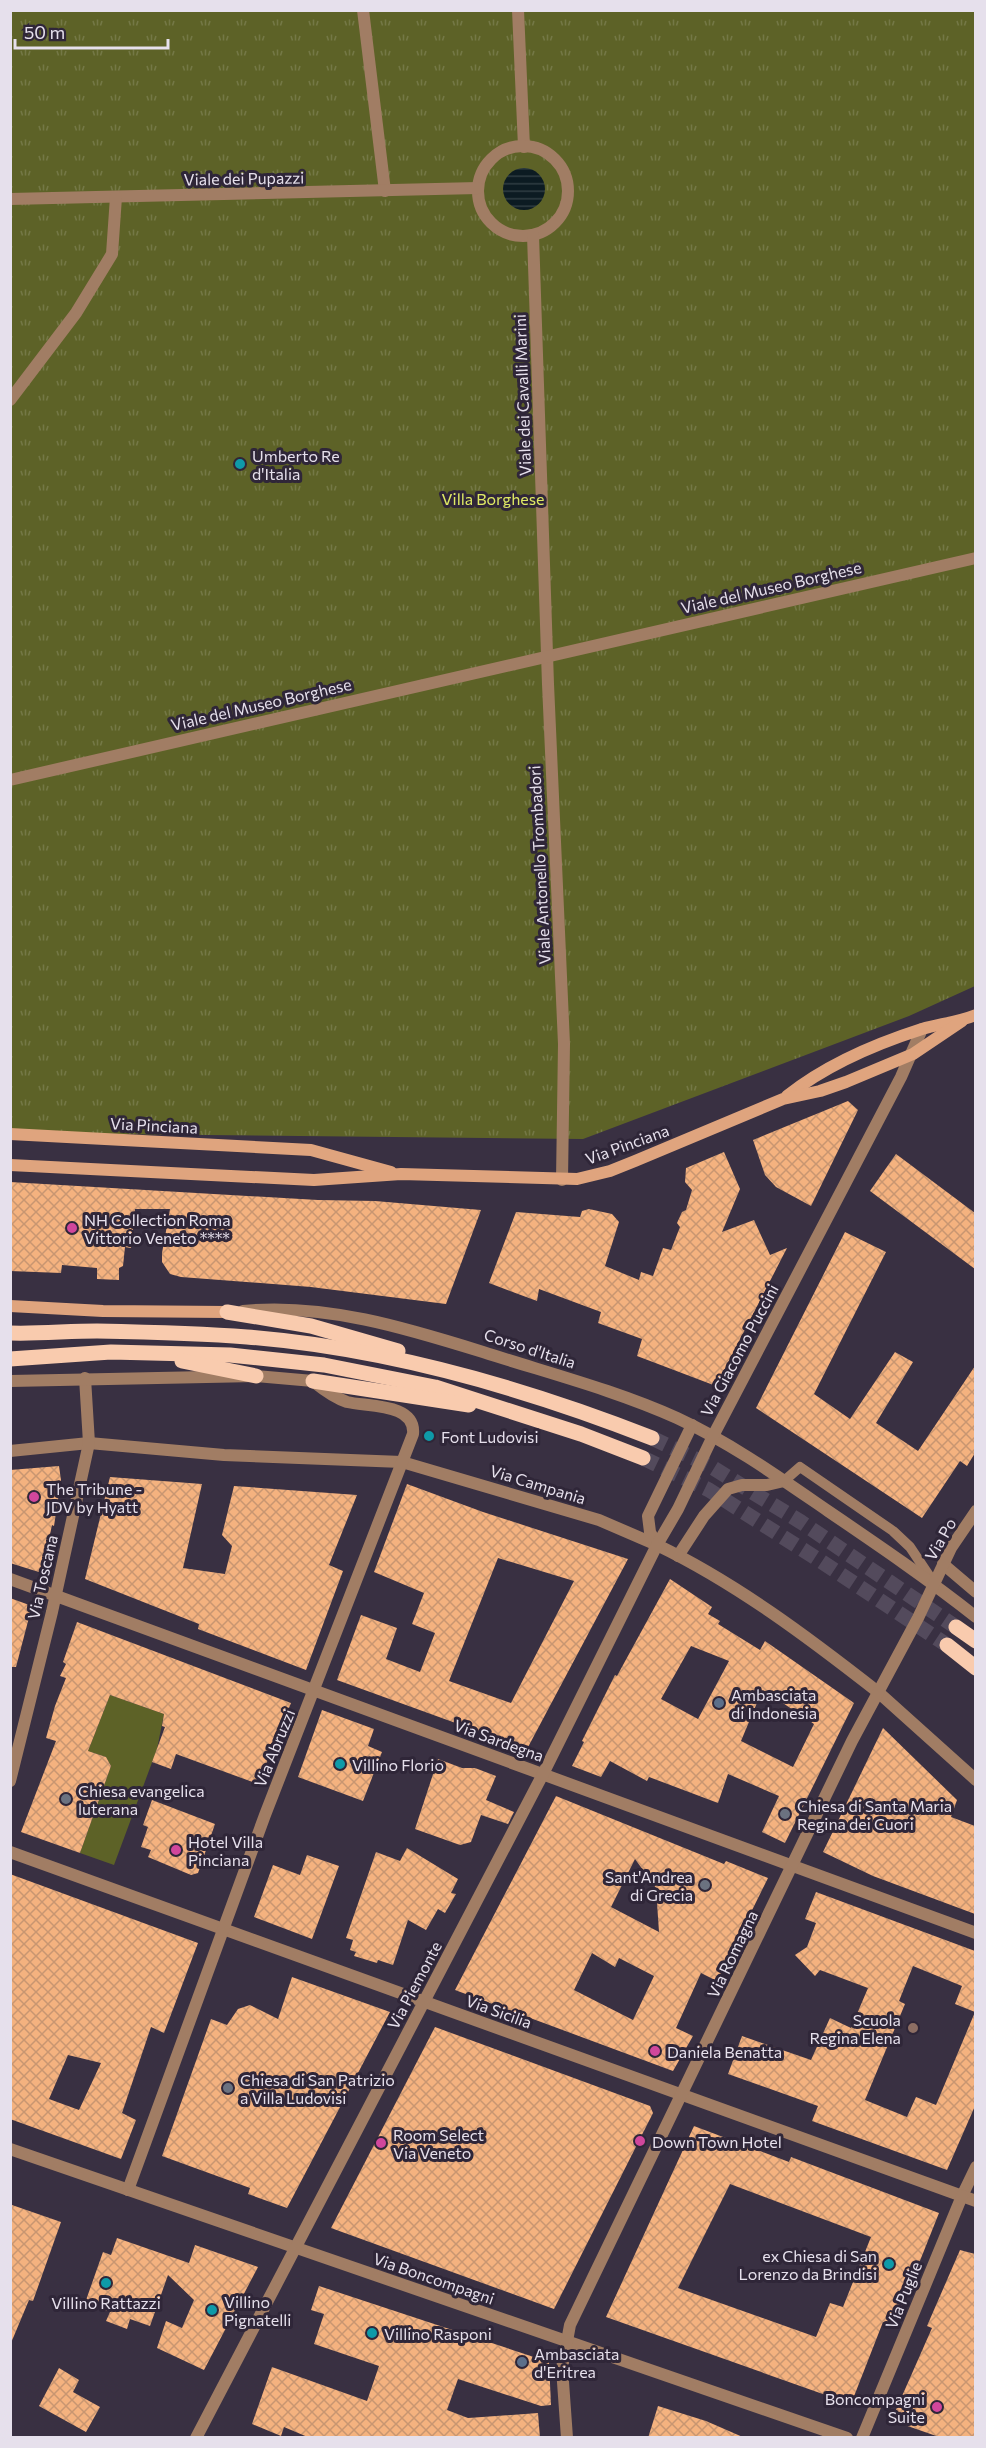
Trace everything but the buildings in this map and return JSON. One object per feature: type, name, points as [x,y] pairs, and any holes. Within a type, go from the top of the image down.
[{"type":"main road","name":"Via Pinciana","points":[[783,1099],[829,1068],[922,1029],[975,1015]]},
{"type":"main road","name":"Via Pinciana","points":[[10,1165],[314,1180],[401,1174],[562,1180],[588,1177],[610,1171],[783,1099],[829,1089],[913,1053],[962,1020]]},
{"type":"main road","name":"Via Pinciana","points":[[10,1134],[311,1150],[401,1174]]},
{"type":"main road","name":"Corso d'Italia","points":[[10,1306],[103,1311],[227,1312]]},
{"type":"main road","points":[[227,1312],[330,1331],[398,1351],[439,1368],[572,1409],[652,1438]]},
{"type":"main road","points":[[10,1333],[96,1331],[246,1337],[336,1347],[439,1368]]},
{"type":"main road","points":[[10,1359],[111,1352],[230,1355],[324,1365],[435,1386],[581,1434],[643,1458]]},
{"type":"main road","points":[[144,1354],[256,1376]]},
{"type":"main road","points":[[313,1381],[510,1411]]},
{"type":"main road","points":[[956,1627],[975,1641]]},
{"type":"main road","points":[[947,1645],[975,1668]]},
{"type":"street","points":[[363,10],[385,191]]},
{"type":"street","points":[[518,10],[524,147]]},
{"type":"street","points":[[524,147],[536,148],[555,160],[562,170],[568,192],[564,210],[551,226],[533,235],[517,236],[498,229],[484,214],[478,197],[478,188],[483,170],[496,155],[506,150],[524,147]]},
{"type":"street","name":"Viale dei Pupazzi","points":[[10,199],[478,188]]},
{"type":"street","points":[[10,400],[76,313],[112,254],[116,197]]},
{"type":"street","name":"Viale dei Cavalli Marini","points":[[533,235],[547,655]]},
{"type":"street","name":"Viale del Museo Borghese","points":[[10,780],[574,648],[975,558]]},
{"type":"street","name":"Viale Antonello Trombadori","points":[[547,655],[564,1044],[562,1180]]},
{"type":"street","name":"Via Giacomo Puccini","points":[[657,1545],[678,1509],[712,1436],[913,1053],[922,1029]]},
{"type":"street","name":"Corso d'Italia","points":[[227,1312],[290,1309],[388,1325],[450,1342],[633,1401],[692,1425],[784,1481],[934,1584],[975,1617]]},
{"type":"street","points":[[10,1381],[256,1376],[313,1381]]},
{"type":"street","name":"Via Toscana","points":[[10,1781],[89,1443],[85,1378]]},
{"type":"street","name":"Via Abruzzi","points":[[128,2190],[223,1929],[414,1431],[411,1421],[399,1411],[339,1399],[313,1381]]},
{"type":"street","name":"Via Giacomo Puccini","points":[[657,1545],[650,1532],[648,1516],[692,1425]]},
{"type":"street","name":"Via Campania","points":[[10,1450],[89,1443],[224,1455],[402,1462],[599,1520],[678,1556],[769,1612],[878,1692],[975,1780]]},
{"type":"street","points":[[678,1556],[704,1516],[728,1489],[742,1485],[767,1485],[784,1481]]},
{"type":"street","name":"Via Po","points":[[934,1584],[951,1548],[975,1511]]},
{"type":"street","name":"Via Piemonte","points":[[196,2438],[543,1774],[657,1545]]},
{"type":"street","points":[[943,1564],[975,1592]]},
{"type":"street","name":"Via Sardegna","points":[[10,1579],[975,1933]]},
{"type":"street","name":"Via Romagna","points":[[567,2438],[562,2368],[565,2341],[572,2319],[683,2095],[792,1866],[934,1584]]},
{"type":"street","name":"Via Sicilia","points":[[10,1852],[975,2201]]},
{"type":"street","name":"Via Boncompagni","points":[[10,2150],[295,2246],[847,2438]]},
{"type":"street","name":"Via Puglie","points":[[862,2438],[975,2167]]},
{"type":"lane","points":[[784,1481],[800,1467],[874,1516],[910,1548],[934,1584]]},
{"type":"green space","name":"Villa Borghese","points":[[11,11],[975,11],[975,986],[909,1016],[583,1139],[11,1133]]},
{"type":"green space","points":[[110,1695],[164,1714],[157,1749],[114,1865],[80,1853],[111,1766],[106,1757],[88,1751]]},
{"type":"shaded area","points":[[524,168],[539,174],[545,189],[539,204],[524,210],[509,204],[503,189],[509,174]]},
{"type":"tunnel","points":[[652,1438],[710,1466],[801,1522],[956,1627]]},
{"type":"tunnel","points":[[643,1458],[709,1490],[947,1645]]},
{"type":"place","name":"Umberto Re d'Italia","points":[[240,464]]},
{"type":"place","name":"NH Collection Roma Vittorio Veneto ****","points":[[72,1228]]},
{"type":"place","name":"Font Ludovisi","points":[[429,1436]]},
{"type":"place","name":"The Tribune - JDV by Hyatt","points":[[34,1497]]},
{"type":"place","name":"Ambasciata di Indonesia","points":[[719,1703]]},
{"type":"place","name":"Villino Florio","points":[[340,1764]]},
{"type":"place","name":"Chiesa evangelica luterana","points":[[66,1799]]},
{"type":"place","name":"Chiesa di Santa Maria Regina dei Cuori","points":[[785,1814]]},
{"type":"place","name":"Hotel Villa Pinciana","points":[[176,1850]]},
{"type":"place","name":"Sant'Andrea di Grecia","points":[[705,1885]]},
{"type":"place","name":"Scuola Regina Elena","points":[[913,2028]]},
{"type":"place","name":"Daniela Benatta","points":[[655,2051]]},
{"type":"place","name":"Chiesa di San Patrizio a Villa Ludovisi","points":[[228,2088]]},
{"type":"place","name":"Down Town Hotel","points":[[640,2141]]},
{"type":"place","name":"Room Select Via Veneto","points":[[381,2143]]},
{"type":"place","name":"ex Chiesa di San Lorenzo da Brindisi","points":[[889,2264]]},
{"type":"place","name":"Villino Rattazzi","points":[[106,2283]]},
{"type":"place","name":"Villino Pignatelli","points":[[212,2310]]},
{"type":"place","name":"Villino Rasponi","points":[[372,2333]]},
{"type":"place","name":"Ambasciata d'Eritrea","points":[[522,2362]]},
{"type":"place","name":"Boncompagni Suite","points":[[937,2407]]}]
